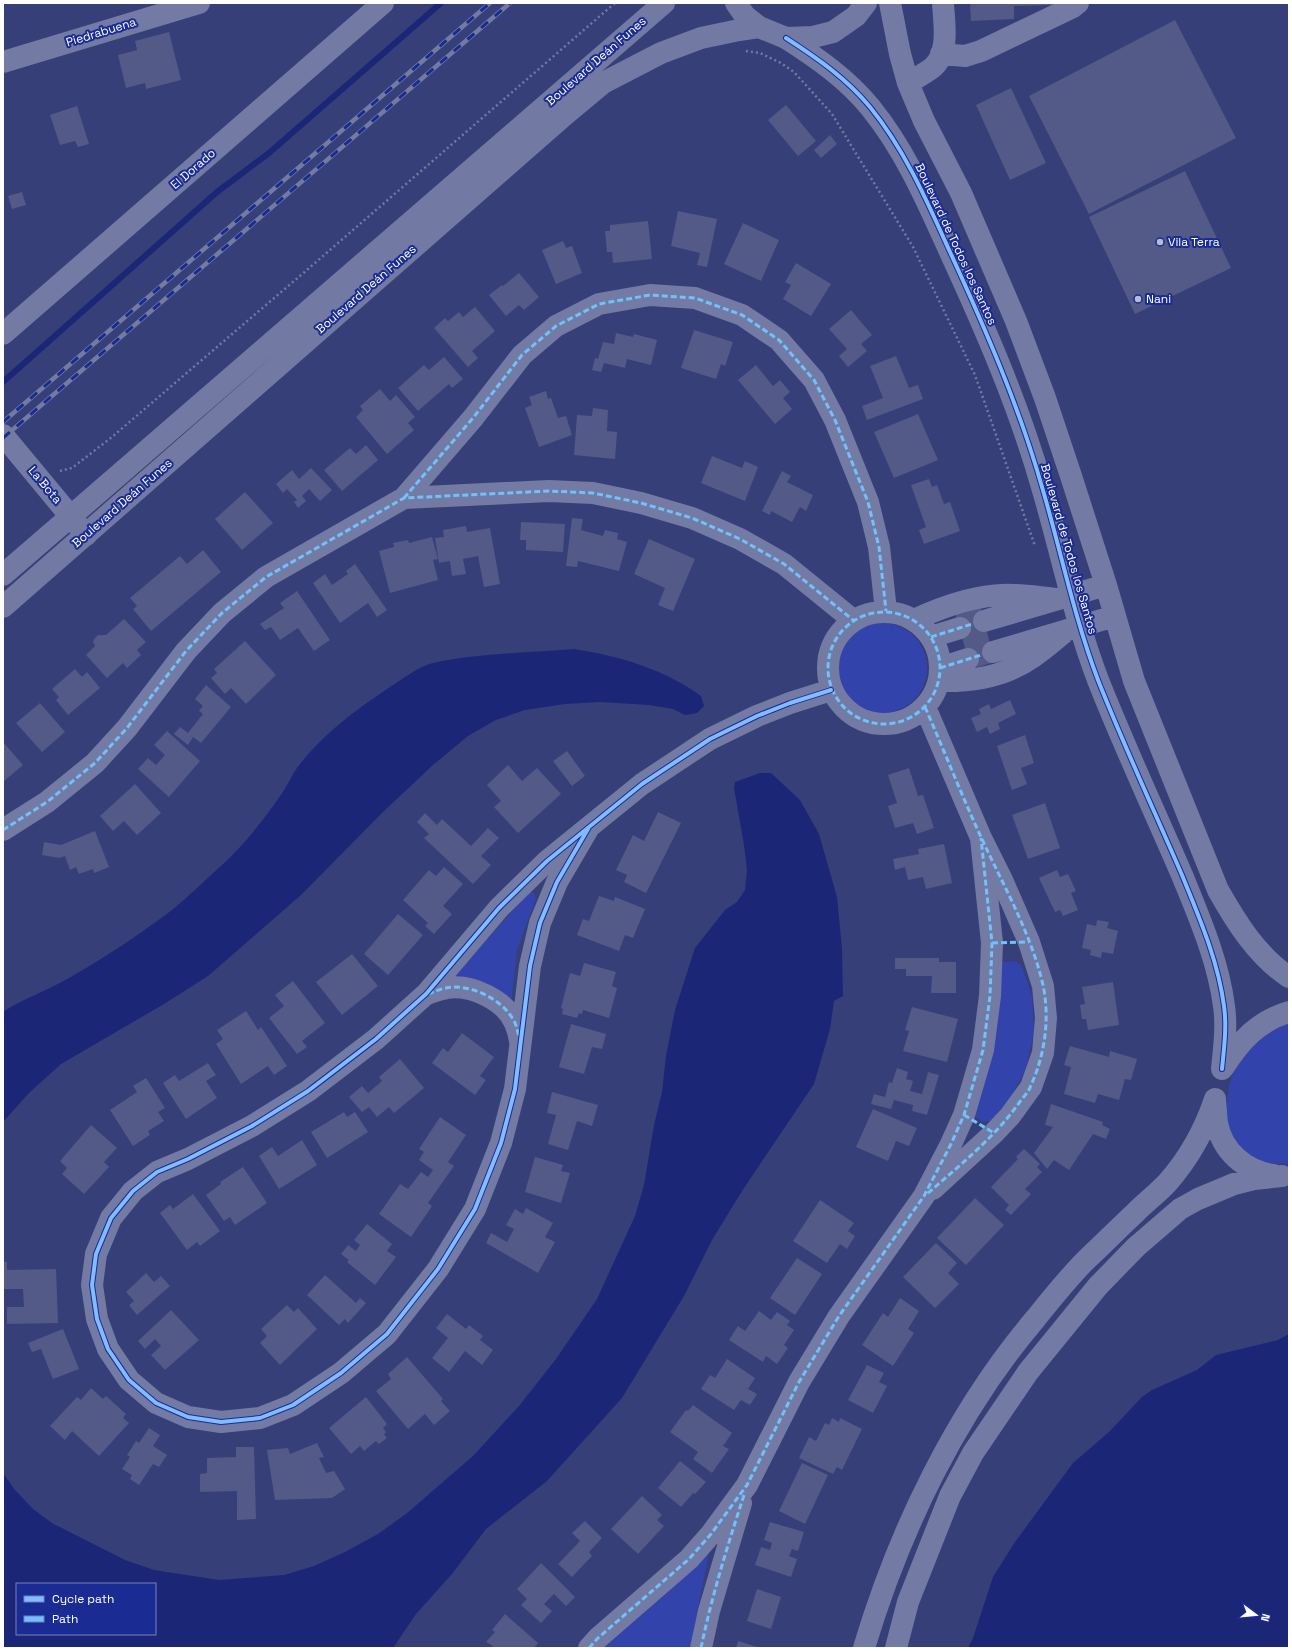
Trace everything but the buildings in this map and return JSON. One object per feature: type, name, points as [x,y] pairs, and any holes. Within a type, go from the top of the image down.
[{"type":"main road","name":"Boulevard Deán Funes","points":[[3,575],[664,3]]},
{"type":"main road","points":[[736,3],[746,16],[759,27],[786,38],[813,37],[833,32],[856,16],[866,3]]},
{"type":"main road","name":"Boulevard Deán Funes","points":[[3,607],[566,113],[603,83],[661,53],[701,38],[759,27]]},
{"type":"street","name":"Piedrabuena","points":[[3,62],[199,3]]},
{"type":"street","name":"El Dorado","points":[[3,334],[383,3]]},
{"type":"street","name":"Boulevard de Todos los Santos","points":[[890,3],[900,54],[908,83],[924,121],[961,193],[1016,321],[1045,398],[1106,585],[1134,681],[1218,890],[1232,915],[1247,936],[1263,955],[1289,977]]},
{"type":"street","points":[[908,83],[933,67],[941,54],[945,37],[943,3]]},
{"type":"street","points":[[941,54],[965,56],[981,51],[1073,7],[1078,3]]},
{"type":"street","name":"Boulevard de Todos los Santos","points":[[786,38],[822,61],[845,81],[868,104],[884,125],[897,144],[921,187],[984,327],[1015,404],[1042,487],[1064,598],[1073,629],[1098,679],[1198,914],[1216,966],[1225,1010],[1225,1045],[1222,1069]]},
{"type":"street","points":[[3,830],[48,802],[95,763],[127,728],[186,651],[222,614],[260,582],[324,542],[404,498],[473,418],[522,355],[556,326],[599,304],[650,295],[695,298],[742,315],[779,340],[814,380],[835,420],[868,502],[879,547],[886,611]]},
{"type":"street","name":"La Bota","points":[[3,435],[86,535]]},
{"type":"street","points":[[404,498],[549,490],[593,493],[641,503],[692,518],[746,543],[784,564],[853,620]]},
{"type":"street","points":[[984,621],[1106,585]]},
{"type":"street","points":[[914,620],[933,611],[985,597],[1014,595],[1064,598]]},
{"type":"street","points":[[886,611],[901,614],[914,620],[931,637],[938,652],[940,675],[933,695],[925,707],[910,718],[892,724],[873,724],[856,718],[841,706],[831,690],[827,675],[828,659],[832,644],[841,631],[853,620],[869,613],[886,611]]},
{"type":"street","points":[[1010,614],[1019,644]]},
{"type":"street","points":[[993,652],[1115,616]]},
{"type":"street","points":[[931,637],[960,628]]},
{"type":"street","points":[[940,675],[955,681],[987,677],[1018,665],[1073,629]]},
{"type":"street","points":[[940,675],[968,660]]},
{"type":"street","points":[[588,829],[557,882],[540,923],[530,966],[515,1089],[501,1143],[475,1209],[438,1269],[387,1334],[341,1373],[292,1405],[260,1418],[221,1422],[188,1417],[156,1403],[129,1380],[108,1349],[97,1319],[92,1285],[96,1254],[111,1218],[133,1191],[157,1172],[188,1159],[252,1126],[308,1091],[376,1039],[426,994],[499,908],[547,861],[642,784],[710,739],[757,716],[831,690]]},
{"type":"street","points":[[924,1196],[994,1133],[1010,1116],[1031,1087],[1043,1053],[1046,1018],[1043,986],[1029,942],[1002,880],[981,838],[925,707]]},
{"type":"street","points":[[701,1648],[709,1611],[747,1485],[799,1382],[835,1323],[924,1196],[964,1115],[983,1050],[990,996],[992,943],[981,838]]},
{"type":"street","points":[[992,943],[1029,942]]},
{"type":"street","points":[[426,994],[447,988],[462,988],[476,991],[493,999],[506,1010],[515,1022],[521,1044]]},
{"type":"street","points":[[864,1648],[874,1613],[898,1551],[924,1491],[958,1428],[990,1378],[1034,1319],[1084,1262],[1168,1183],[1197,1142],[1208,1119],[1215,1099],[1222,1069],[1234,1050],[1255,1028],[1278,1015],[1289,1012]]},
{"type":"street","points":[[1215,1099],[1217,1124],[1226,1147],[1233,1155],[1242,1164],[1261,1173],[1286,1175]]},
{"type":"street","points":[[964,1115],[994,1133]]},
{"type":"street","points":[[896,1648],[908,1602],[950,1496],[973,1453],[1028,1372],[1104,1281],[1136,1247],[1180,1209],[1198,1199],[1234,1184],[1254,1179],[1286,1175]]},
{"type":"street","points":[[589,1648],[598,1638],[690,1558],[711,1534],[747,1485]]},
{"type":"path","points":[[35,473],[72,468],[112,437],[615,3]]},
{"type":"path","points":[[740,50],[760,54],[781,63],[794,72],[832,114],[914,248],[975,375],[1036,551]]},
{"type":"shaded area","points":[[882,623],[899,627],[914,636],[923,651],[927,668],[923,685],[914,700],[899,709],[882,713],[865,709],[850,700],[841,685],[837,668],[841,651],[850,636],[865,627]]},
{"type":"shaded area","points":[[574,649],[624,660],[672,678],[701,696],[704,706],[697,713],[685,715],[673,709],[649,705],[600,702],[565,704],[525,710],[496,720],[468,736],[433,765],[384,811],[301,895],[208,976],[164,1004],[61,1064],[29,1093],[3,1122],[3,1012],[61,983],[121,946],[178,905],[247,840],[276,802],[295,771],[307,755],[343,721],[369,701],[428,664],[485,655]]},
{"type":"shaded area","points":[[760,773],[771,773],[800,800],[819,834],[837,897],[842,948],[843,996],[834,1001],[830,1029],[814,1084],[742,1191],[712,1240],[684,1296],[622,1398],[547,1481],[486,1529],[452,1574],[416,1614],[393,1648],[3,1648],[3,1473],[15,1490],[33,1509],[52,1523],[125,1560],[154,1570],[219,1580],[284,1575],[314,1566],[345,1552],[378,1534],[406,1514],[473,1456],[519,1406],[556,1359],[597,1299],[635,1216],[644,1185],[654,1125],[662,1092],[666,1056],[675,1010],[695,948],[725,910],[737,902],[745,890],[747,870],[734,788],[735,782]]},
{"type":"shaded area","points":[[529,892],[534,893],[536,899],[517,950],[511,1004],[453,977]]},
{"type":"shaded area","points":[[1016,961],[1022,967],[1032,996],[1034,1033],[1025,1071],[1007,1104],[994,1120],[984,1122],[975,1117],[971,1108],[997,965],[1003,962]]},
{"type":"shaded area","points":[[1289,1023],[1289,1163],[1279,1164],[1253,1158],[1239,1148],[1233,1141],[1227,1127],[1226,1112],[1227,1098],[1233,1072],[1244,1053],[1253,1043],[1264,1035]]},
{"type":"shaded area","points":[[1289,1334],[1289,1648],[968,1648],[973,1638],[993,1577],[1015,1542],[1073,1463],[1109,1432],[1142,1397],[1152,1390],[1197,1370],[1216,1355],[1278,1340]]},
{"type":"shaded area","points":[[710,1549],[690,1648],[597,1648]]},
{"type":"waterway","points":[[3,382],[217,192],[269,153],[441,3]]},
{"type":"railway","points":[[3,422],[490,3]]},
{"type":"railway","points":[[3,438],[510,3]]},
{"type":"marked path","points":[[404,498],[473,418],[522,355],[556,326],[599,304],[650,295],[695,298],[742,315],[779,340],[814,380],[835,420],[868,502],[879,547],[886,611]]},
{"type":"marked path","points":[[3,830],[47,802],[95,763],[127,728],[186,651],[222,613],[266,577],[404,498],[549,491],[593,493],[641,503],[692,518],[740,539],[784,564],[853,620]]},
{"type":"marked path","points":[[884,612],[906,616],[924,628],[936,646],[940,668],[936,690],[924,708],[906,720],[884,724],[862,720],[844,708],[832,690],[828,668],[832,646],[844,628],[862,616],[884,612]]},
{"type":"marked path","points":[[931,637],[972,624]]},
{"type":"marked path","points":[[940,668],[981,655]]},
{"type":"marked path","points":[[925,707],[989,855],[1024,928],[1038,966],[1043,985],[1046,1010],[1043,1049],[1030,1088],[1009,1116],[988,1140],[927,1194]]},
{"type":"marked path","points":[[589,1648],[598,1638],[689,1559],[711,1534],[747,1485],[799,1382],[839,1316],[924,1196],[951,1144],[964,1115],[983,1050],[990,996],[992,943],[981,838]]},
{"type":"marked path","points":[[992,943],[1029,942]]},
{"type":"marked path","points":[[428,994],[444,988],[456,987],[466,988],[485,995],[494,1000],[509,1013],[515,1023],[519,1036]]},
{"type":"marked path","points":[[964,1115],[994,1133]]},
{"type":"marked path","points":[[701,1648],[710,1609],[732,1531],[745,1492]]},
{"type":"cycle path","points":[[786,38],[820,61],[841,78],[861,97],[883,123],[905,158],[924,195],[988,338],[1012,397],[1033,457],[1089,656],[1108,705],[1182,875],[1213,955],[1225,1014],[1225,1038],[1222,1069]]},
{"type":"cycle path","points":[[588,829],[557,882],[540,923],[530,966],[515,1089],[501,1143],[475,1209],[438,1269],[387,1334],[341,1373],[293,1405],[260,1418],[221,1422],[188,1417],[156,1403],[129,1380],[108,1349],[97,1319],[92,1285],[96,1254],[111,1218],[133,1191],[157,1172],[188,1159],[252,1126],[308,1091],[376,1039],[426,994],[499,908],[547,861],[642,784],[710,739],[757,716],[790,703],[831,690]]},
{"type":"place","name":"Vila Terra","points":[[1160,242]]},
{"type":"place","name":"Nani","points":[[1138,299]]}]
